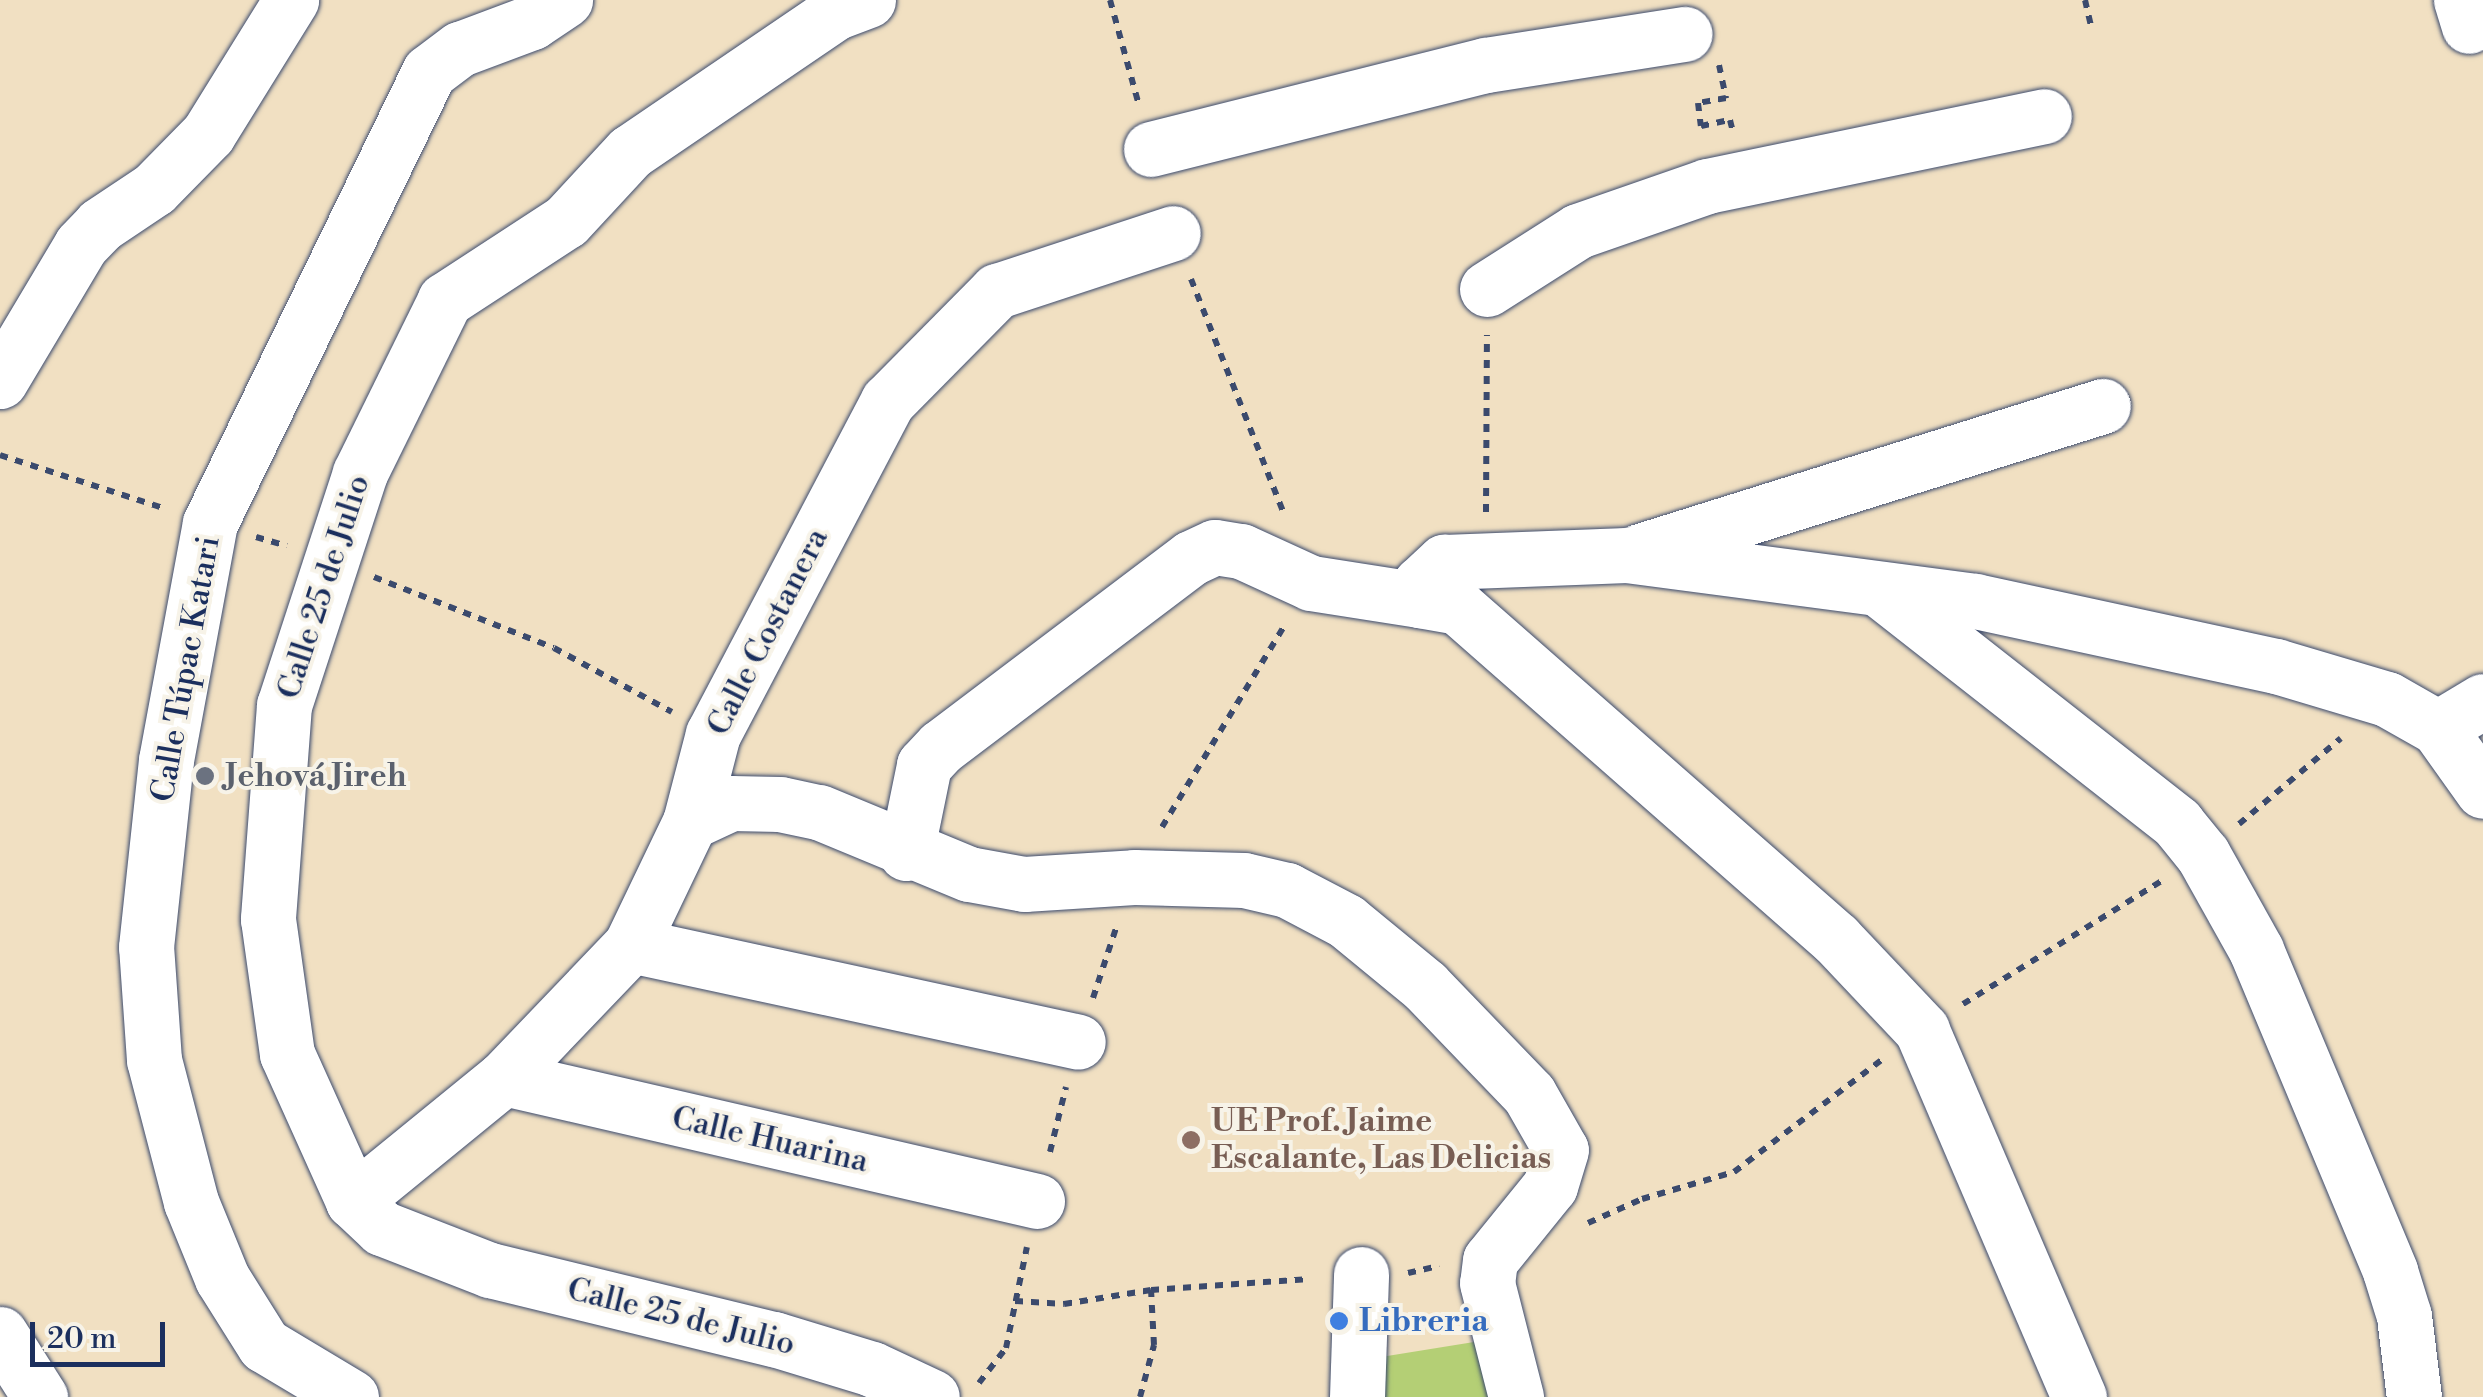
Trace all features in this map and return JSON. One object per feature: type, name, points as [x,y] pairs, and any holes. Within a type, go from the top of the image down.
[{"type":"street","points":[[0,381],[81,245],[100,224],[154,189],[208,134],[291,0]]},
{"type":"street","name":"Calle Túpac Katari","points":[[351,1397],[264,1345],[222,1278],[191,1202],[154,1060],[146,948],[166,760],[210,523],[429,72],[460,48],[532,22],[565,0]]},
{"type":"street","name":"Calle 25 de Julio","points":[[868,0],[791,40],[630,152],[566,221],[445,300],[360,473],[284,705],[268,919],[287,1054],[352,1201],[382,1228],[456,1260],[774,1338],[872,1369],[932,1397]]},
{"type":"street","points":[[1150,148],[1486,65],[1686,34]]},
{"type":"street","points":[[1487,289],[1578,231],[1707,186],[2044,116]]},
{"type":"street","name":"Calle Costanera","points":[[352,1201],[504,1078],[630,945],[690,822],[713,734],[888,401],[964,318],[997,291],[1174,234]]},
{"type":"street","points":[[1628,555],[2103,406]]},
{"type":"street","points":[[906,853],[924,765],[941,747],[1191,558],[1215,547],[1241,551],[1311,583],[1458,607],[1836,939],[1922,1030],[2079,1397]]},
{"type":"street","points":[[1420,600],[1420,584],[1444,562],[1486,558],[1628,555],[1872,584],[2276,666],[2387,699],[2460,714],[2483,792]]},
{"type":"street","points":[[1872,584],[2177,822],[2203,855],[2256,950],[2390,1271],[2404,1316],[2414,1397]]},
{"type":"street","points":[[690,822],[731,804],[780,804],[819,812],[906,853],[1024,884],[1134,877],[1244,880],[1287,890],[1346,921],[1425,986],[1529,1094],[1561,1150],[1550,1186],[1490,1260],[1487,1283],[1516,1397]]},
{"type":"street","points":[[630,945],[1078,1042]]},
{"type":"street","name":"Calle Huarina","points":[[504,1078],[1037,1202]]},
{"type":"street","points":[[1357,1397],[1361,1274]]},
{"type":"street","points":[[0,1334],[40,1397]]},
{"type":"path","points":[[1110,0],[1150,148]]},
{"type":"path","points":[[2085,0],[2091,27]]},
{"type":"path","points":[[1686,34],[1689,60],[1718,56],[1726,98],[1698,103],[1701,126],[1730,120],[1736,148],[1712,153],[1707,186]]},
{"type":"path","points":[[968,1397],[1006,1348],[1037,1202],[1078,1042],[1134,877],[1311,583],[1174,234]]},
{"type":"path","points":[[1486,558],[1487,289]]},
{"type":"path","points":[[1573,1233],[1642,1199],[1734,1172],[1922,1030]]},
{"type":"path","points":[[1015,1302],[1064,1304],[1151,1290],[1418,1273],[1490,1260]]},
{"type":"path","points":[[1140,1397],[1154,1345],[1151,1290]]},
{"type":"green space","points":[[1474,1342],[1505,1397],[1375,1397],[1381,1357]]},
{"type":"place","name":"Jehová Jireh","points":[[205,776]]},
{"type":"place","name":"UE Prof. Jaime Escalante, Las Delicias","points":[[1191,1140]]},
{"type":"place","name":"Libreria","points":[[1339,1321]]}]
